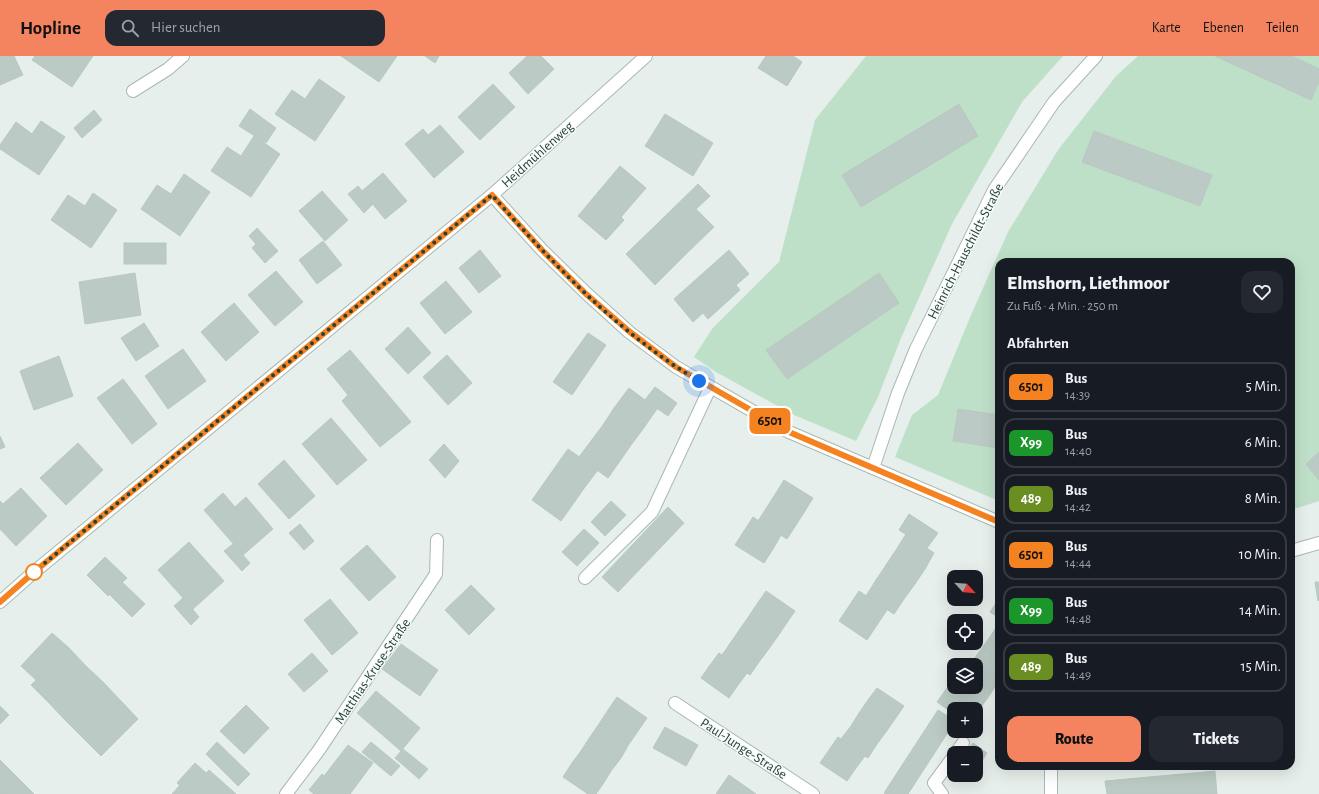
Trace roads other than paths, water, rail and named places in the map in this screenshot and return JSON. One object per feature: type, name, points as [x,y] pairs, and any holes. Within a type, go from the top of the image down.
[{"type":"street","points":[[133,91],[168,69],[184,56]]},
{"type":"street","name":"Heidmühlenweg","points":[[0,602],[34,572],[492,195],[646,56]]},
{"type":"street","name":"Heinrich-Hauschildt-Straße","points":[[873,468],[898,393],[916,349],[994,190],[1054,102],[1096,56]]},
{"type":"street","points":[[492,195],[542,250],[586,294],[630,332],[676,367],[710,388],[789,432],[995,520]]},
{"type":"street","points":[[585,578],[652,512],[710,388]]},
{"type":"street","name":"Matthias-Kruse-Straße","points":[[286,794],[319,750],[436,574],[437,540]]},
{"type":"street","points":[[1295,550],[1319,543]]},
{"type":"street","name":"Paul-Junge-Straße","points":[[675,703],[813,794]]},
{"type":"street","points":[[942,794],[934,783],[947,765]]},
{"type":"street","points":[[1051,770],[1051,794]]}]
